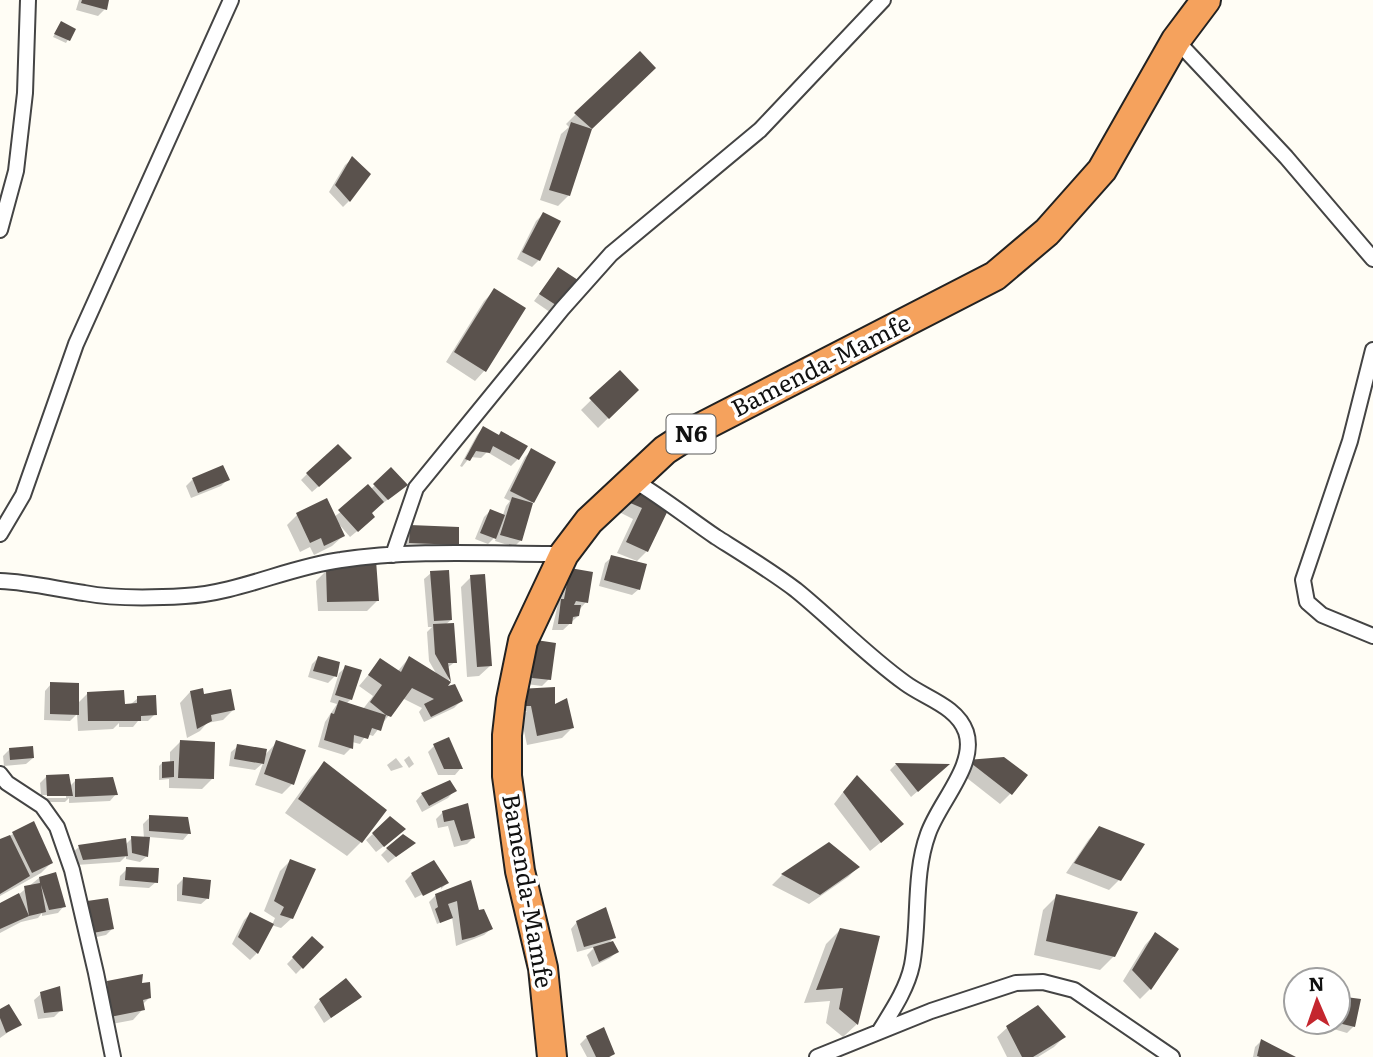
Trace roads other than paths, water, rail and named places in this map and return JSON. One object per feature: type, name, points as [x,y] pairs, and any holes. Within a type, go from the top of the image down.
[{"type":"highway","name":"Bamenda-Mamfe","points":[[552,1057],[543,968],[518,858],[507,776],[507,735],[523,641],[564,554],[589,521],[665,450],[696,430],[995,276],[1046,232],[1102,170],[1176,40],[1206,0]]},
{"type":"street","points":[[0,230],[16,171],[25,93],[28,0]]},
{"type":"street","points":[[0,534],[23,495],[76,344],[230,0]]},
{"type":"street","points":[[393,555],[416,488],[562,309],[611,254],[760,130],[883,0]]},
{"type":"street","points":[[1176,40],[1286,157],[1373,259]]},
{"type":"street","points":[[1373,350],[1350,441],[1303,580],[1307,602],[1322,615],[1373,636]]},
{"type":"street","points":[[633,480],[794,589],[905,684],[957,717],[965,730],[968,743],[967,760],[928,834],[918,888],[912,967],[899,1000],[879,1032]]},
{"type":"street","points":[[0,581],[49,586],[86,594],[187,596],[263,581],[299,567],[342,559],[393,555],[564,554]]},
{"type":"street","points":[[0,774],[7,783],[42,806],[57,827],[75,883],[113,1057]]},
{"type":"street","points":[[817,1057],[931,1011],[1016,983],[1043,982],[1074,990],[1172,1057]]}]
